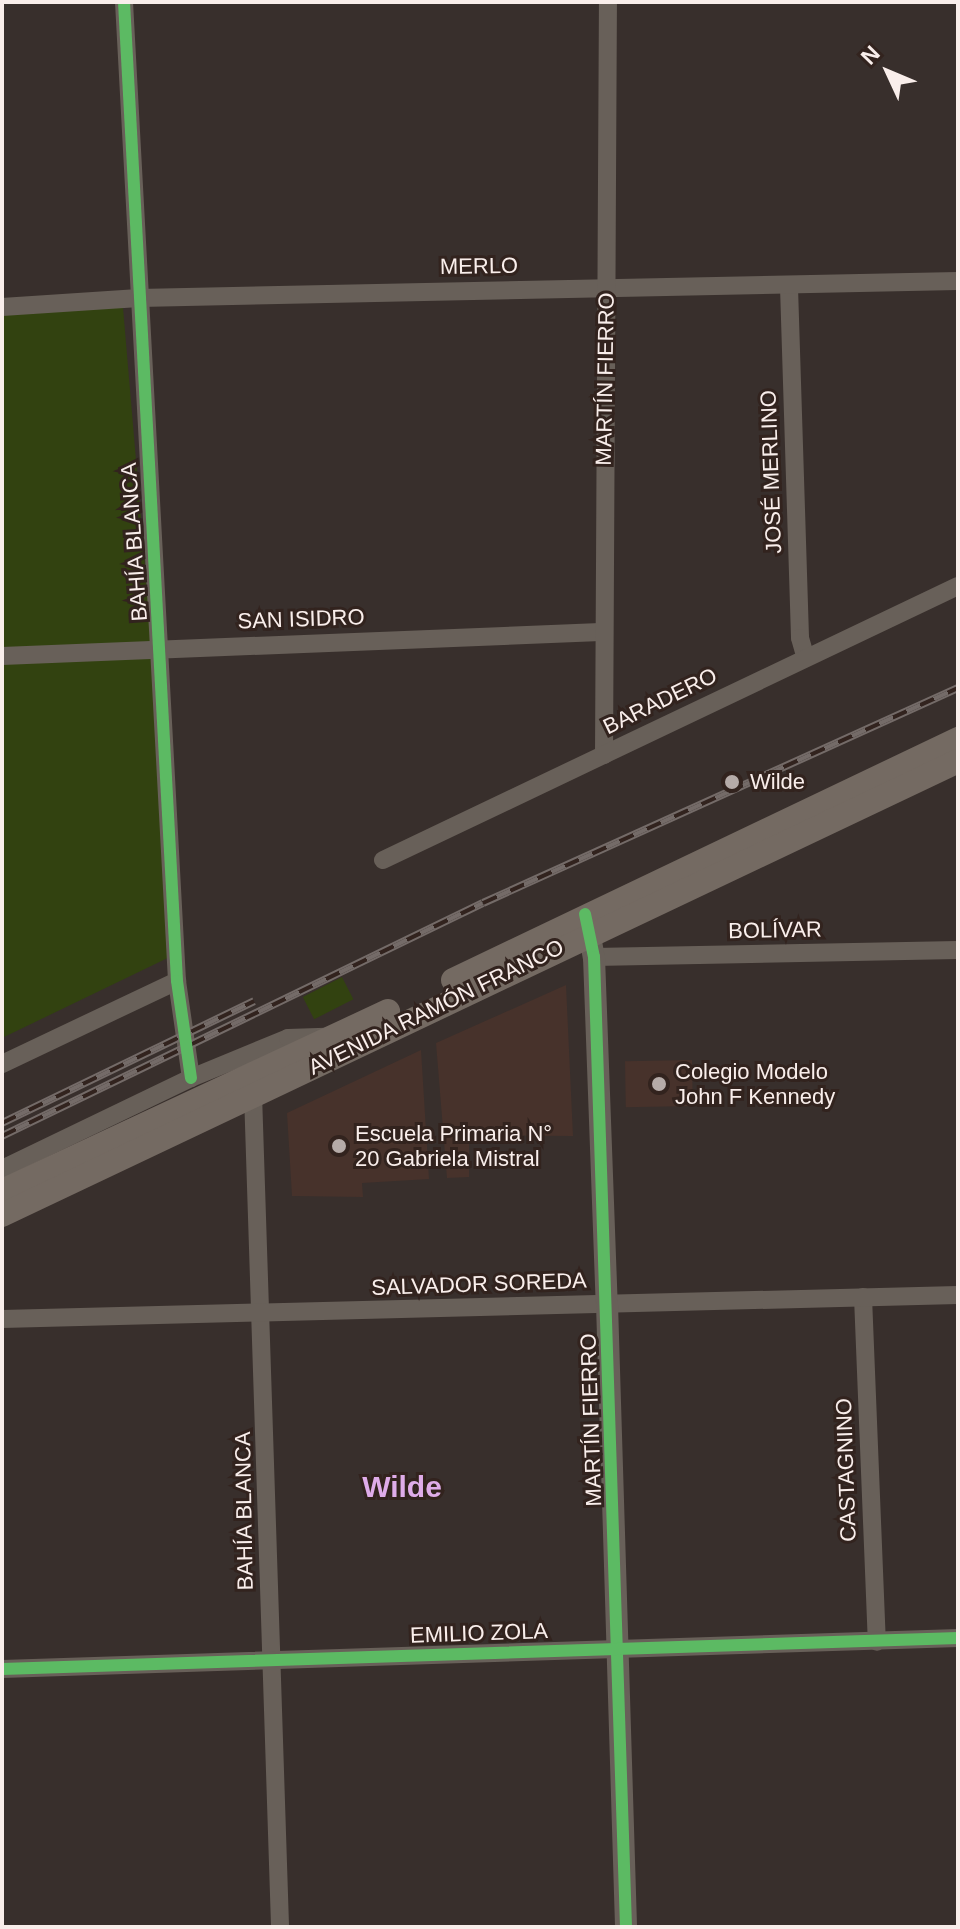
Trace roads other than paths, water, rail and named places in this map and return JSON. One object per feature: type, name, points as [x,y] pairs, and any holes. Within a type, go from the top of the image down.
[{"type":"main road","name":"AVENIDA RAMÓN FRANCO","points":[[2,1215],[253,1094],[958,739]]},
{"type":"main road","name":"AVENIDA RAMÓN FRANCO","points":[[2,1191],[332,1037],[958,761]]},
{"type":"street","name":"BAHÍA BLANCA","points":[[124,2],[177,981],[191,1078]]},
{"type":"street","name":"MARTÍN FIERRO","points":[[604,755],[601,632],[608,2]]},
{"type":"street","name":"MERLO","points":[[2,307],[139,298],[606,287],[789,287],[958,281]]},
{"type":"street","name":"JOSÉ MERLINO","points":[[789,287],[800,638],[805,656]]},
{"type":"street","name":"BARADERO","points":[[383,860],[805,656],[958,586]]},
{"type":"street","name":"SAN ISIDRO","points":[[2,656],[601,632]]},
{"type":"street","name":"MARTÍN FIERRO","points":[[589,923],[594,957],[607,1304],[626,1927]]},
{"type":"street","name":"BOLÍVAR","points":[[594,957],[958,950]]},
{"type":"street","points":[[2,1064],[177,981]]},
{"type":"street","points":[[2,1169],[191,1078],[288,1038],[332,1037]]},
{"type":"street","name":"BAHÍA BLANCA","points":[[253,1094],[264,1315],[280,1927]]},
{"type":"street","name":"SALVADOR SOREDA","points":[[2,1319],[264,1315],[958,1295]]},
{"type":"street","name":"CASTAGNINO","points":[[863,1297],[877,1642]]},
{"type":"street","name":"EMILIO ZOLA","points":[[2,1669],[958,1638]]},
{"type":"railway","points":[[2,1136],[483,903],[958,688]]},
{"type":"railway","points":[[2,1123],[254,1001]]},
{"type":"place","name":"Wilde","points":[[732,782]]},
{"type":"place","name":"Colegio Modelo John F Kennedy","points":[[659,1084]]},
{"type":"place","name":"Escuela Primaria N° 20 Gabriela Mistral","points":[[339,1146]]},
{"type":"district","name":"Wilde","points":[[402,1487]]}]
